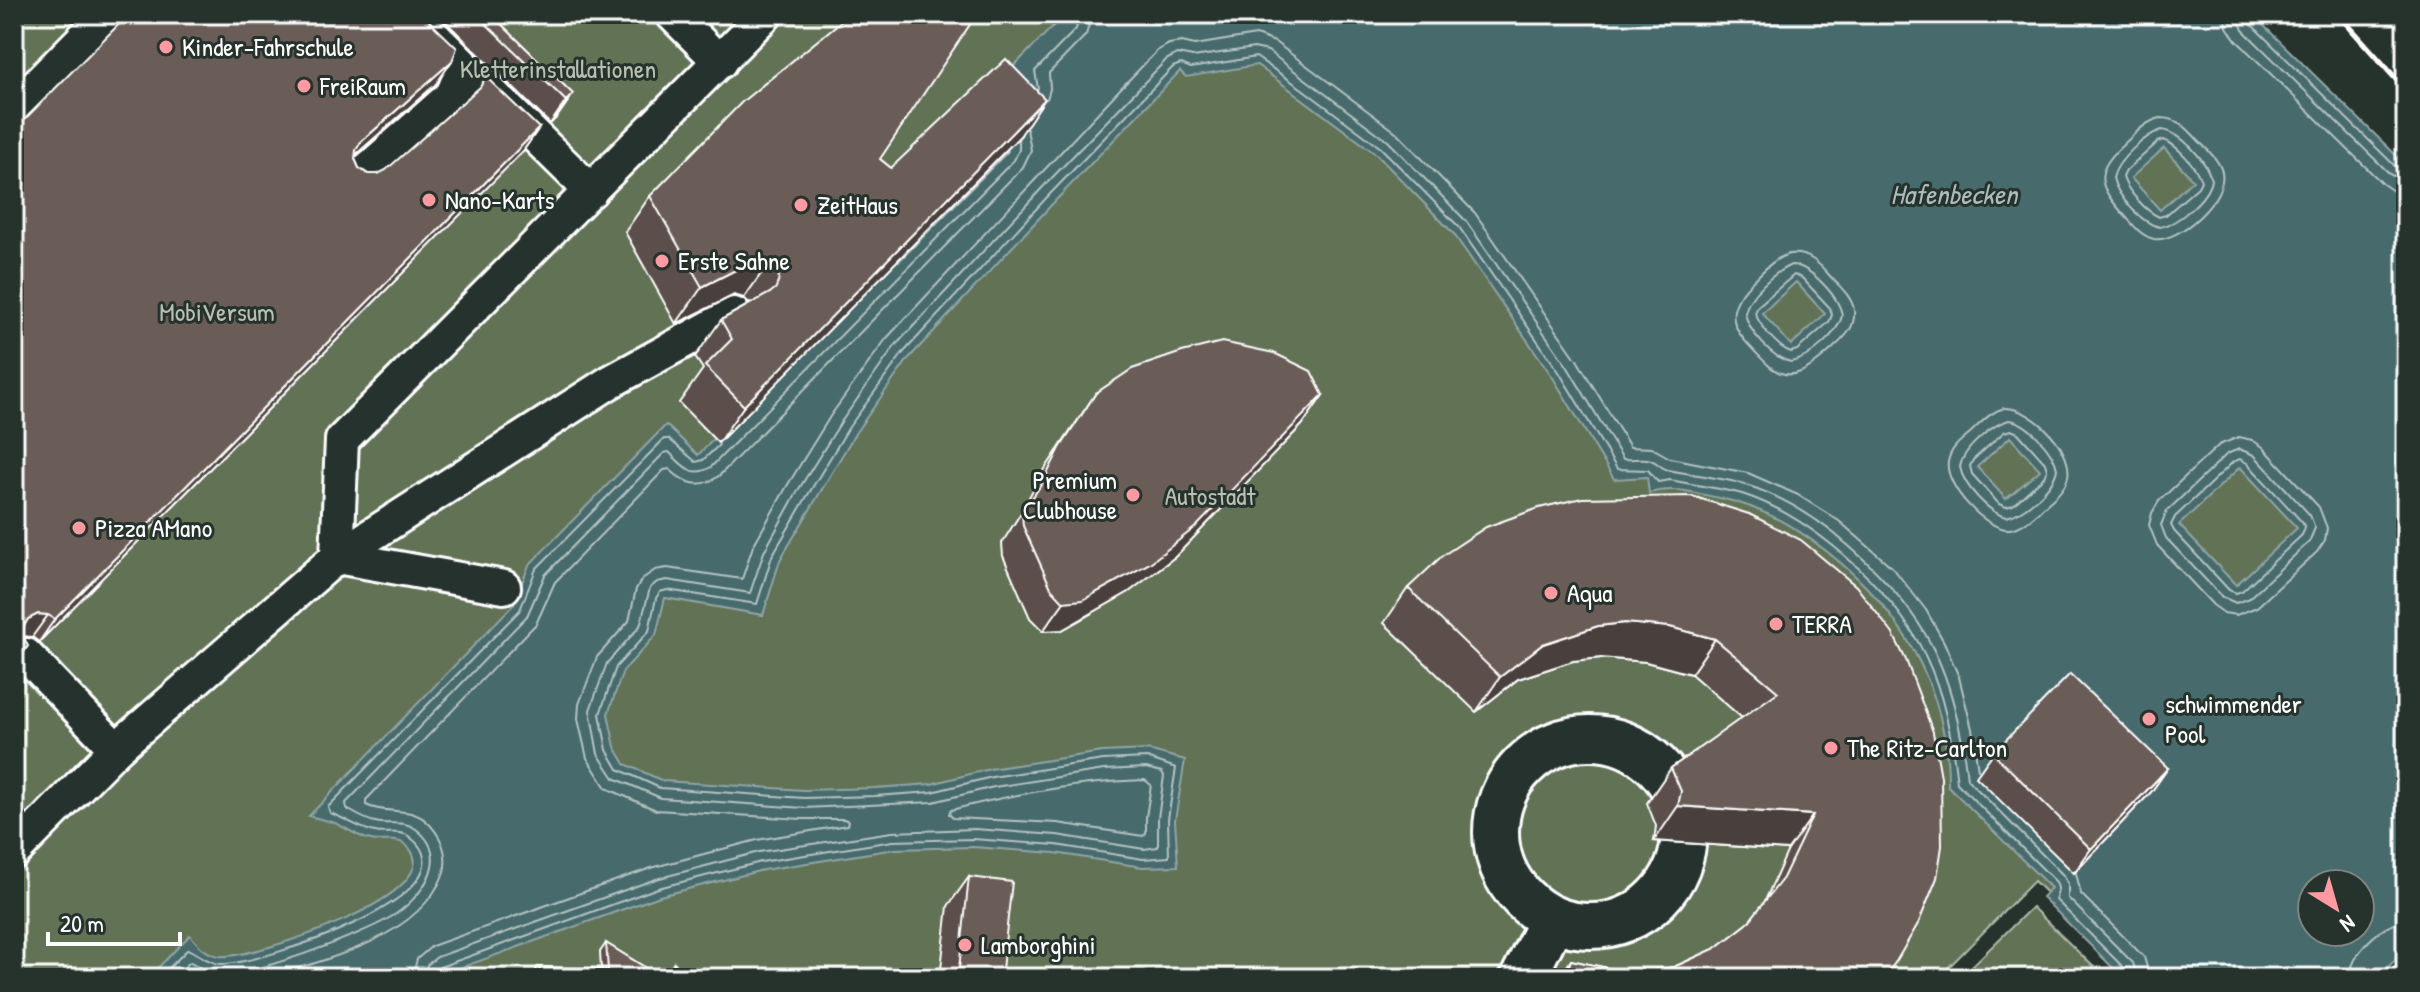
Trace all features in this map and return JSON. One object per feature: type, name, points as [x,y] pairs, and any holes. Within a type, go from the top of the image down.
[{"type":"street","points":[[14,108],[107,14]]},
{"type":"street","points":[[411,14],[591,191]]},
{"type":"street","points":[[672,14],[720,62]]},
{"type":"street","points":[[337,557],[342,440],[766,14]]},
{"type":"street","points":[[358,178],[452,95],[464,67]]},
{"type":"street","points":[[14,852],[116,749],[337,557],[610,382],[734,314]]},
{"type":"street","points":[[337,557],[504,587]]},
{"type":"street","points":[[26,655],[116,749]]},
{"type":"street","points":[[1586,737],[1617,741],[1645,754],[1667,776],[1681,803],[1685,834],[1679,864],[1665,892],[1642,912],[1614,925],[1582,927],[1552,920],[1525,902],[1505,876],[1496,845],[1497,813],[1509,782],[1529,759],[1556,743],[1586,737]]},
{"type":"street","points":[[1523,978],[1552,920]]},
{"type":"green space","name":"Autostadt","points":[[14,14],[2177,14],[2406,933],[2376,938],[2376,868],[2296,868],[2296,948],[2315,948],[2134,978],[2034,881],[1938,978],[14,978]]},
{"type":"green space","points":[[2032,907],[2105,978],[1960,978]]},
{"type":"water","name":"Hafenbecken","points":[[1065,14],[2252,14],[2406,165],[2406,949],[2377,978],[2123,978],[2042,897],[2051,888],[1948,786],[1941,722],[1932,692],[1905,636],[1866,586],[1814,542],[1754,508],[1684,491],[1649,493],[1647,477],[1614,479],[1552,376],[1453,233],[1376,154],[1257,65],[1186,77],[1180,71],[909,358],[856,432],[780,560],[763,615],[665,598],[656,635],[623,671],[608,714],[615,747],[625,764],[663,781],[804,790],[875,788],[931,784],[990,769],[1102,752],[1148,750],[1185,760],[1175,820],[1178,866],[1142,867],[1055,853],[973,847],[895,849],[763,870],[660,896],[432,978],[148,978],[190,935],[199,946],[219,956],[269,947],[344,920],[379,902],[404,883],[414,863],[406,845],[398,841],[366,839],[332,822],[309,816],[514,604],[529,565],[666,425],[698,455],[1002,146],[1008,72]],"holes":[[[2164,148],[2193,180],[2160,210],[2131,178]],[[1796,282],[1825,314],[1791,345],[1762,313]],[[2010,437],[2040,470],[2006,499],[1977,467]],[[2240,467],[2297,528],[2236,585],[2179,525]]]},
{"type":"building","points":[[129,14],[422,14],[457,48],[452,61],[361,142],[355,159],[359,168],[368,174],[386,170],[480,87],[486,77],[539,128],[55,619],[38,614],[28,619],[23,636],[28,646],[14,661],[14,130]]},
{"type":"building","points":[[476,14],[491,14],[573,94],[566,101]]},
{"type":"building","name":"ZeitHaus","points":[[850,14],[977,14],[880,159],[891,168],[1006,59],[1045,99],[744,406],[705,366],[732,339],[721,320],[776,288],[779,278],[777,269],[770,261],[759,258],[702,287],[650,196],[743,101]]},
{"type":"building","name":"Premium Clubhouse","points":[[1222,342],[1274,353],[1311,371],[1323,395],[1197,526],[1150,563],[1083,600],[1064,602],[1051,588],[1023,526],[1022,513],[1043,482],[1060,448],[1096,393],[1132,369]]},
{"type":"building","name":"The Ritz-Carlton","points":[[1692,496],[1749,514],[1801,540],[1856,586],[1893,634],[1906,660],[1933,732],[1941,777],[1942,846],[1937,878],[1919,922],[1884,978],[1565,978],[1571,960],[1630,973],[1674,967],[1716,948],[1747,924],[1783,878],[1813,815],[1678,806],[1681,791],[1671,768],[1778,692],[1715,639],[1670,627],[1625,623],[1598,626],[1543,644],[1500,677],[1408,588],[1442,556],[1486,527],[1539,508],[1582,498]]},
{"type":"building","points":[[2070,674],[2168,768],[2091,849],[1993,753]]},
{"type":"building","points":[[969,877],[1012,882],[1001,978],[958,978]]},
{"type":"building","points":[[606,943],[662,978],[546,978],[538,967],[608,970]]},
{"type":"building","points":[[674,962],[687,978],[664,978]]},
{"type":"railway","points":[[2338,14],[2406,90]]},
{"type":"place","name":"Kinder-Fahrschule","points":[[166,47]]},
{"type":"place","name":"FreiRaum","points":[[304,86]]},
{"type":"place","name":"Nano-Karts","points":[[429,200]]},
{"type":"place","name":"ZeitHaus","points":[[801,205]]},
{"type":"place","name":"Erste Sahne","points":[[662,261]]},
{"type":"place","name":"Premium Clubhouse","points":[[1133,495]]},
{"type":"place","name":"Pizza AMano","points":[[79,528]]},
{"type":"place","name":"Aqua","points":[[1551,593]]},
{"type":"place","name":"TERRA","points":[[1776,624]]},
{"type":"place","name":"schwimmender Pool","points":[[2149,719]]},
{"type":"place","name":"The Ritz-Carlton","points":[[1831,748]]},
{"type":"place","name":"Lamborghini","points":[[965,945]]},
{"type":"park label","name":"Kletterinstallationen","points":[[558,69]]},
{"type":"park label","name":"MobiVersum","points":[[217,312]]}]
